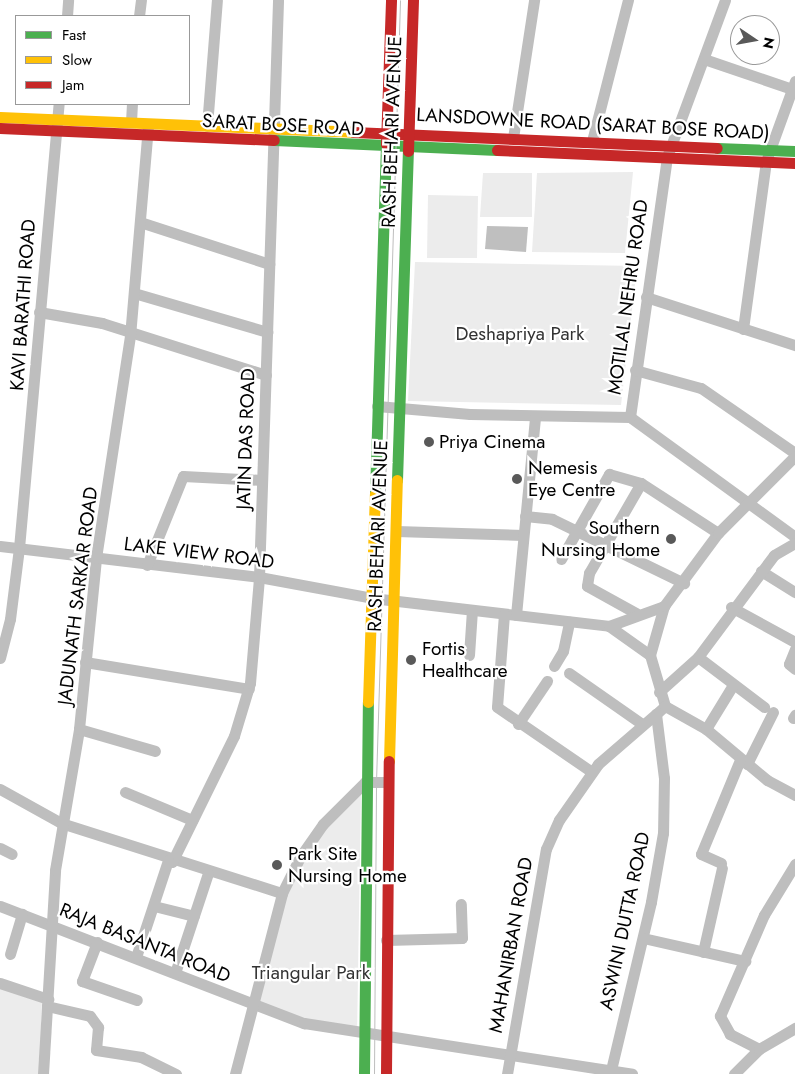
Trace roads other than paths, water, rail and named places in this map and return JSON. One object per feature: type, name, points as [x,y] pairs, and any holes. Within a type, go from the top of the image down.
[{"type":"main road","name":"RASH BEHARI AVENUE","points":[[364,1074],[365,782],[391,0]]},
{"type":"main road","name":"RASH BEHARI AVENUE","points":[[386,1074],[388,782],[392,600],[410,133],[413,0]]},
{"type":"main road","name":"LANSDOWNE ROAD (SARAT BOSE ROAD)","points":[[0,117],[208,126],[273,136],[410,133],[795,151]]},
{"type":"main road","name":"SARAT BOSE ROAD","points":[[0,128],[147,135],[273,136],[385,147]]},
{"type":"main road","name":"LANSDOWNE ROAD (SARAT BOSE ROAD)","points":[[385,147],[795,163]]},
{"type":"street","points":[[67,15],[68,0]]},
{"type":"street","points":[[140,0],[140,15]]},
{"type":"street","points":[[208,126],[217,0]]},
{"type":"street","name":"JATIN DAS ROAD","points":[[136,957],[170,861],[244,713],[249,689],[259,576],[278,0]]},
{"type":"street","points":[[513,138],[534,0]]},
{"type":"street","points":[[592,141],[628,0]]},
{"type":"street","name":"MOTILAL NEHRU ROAD","points":[[725,0],[668,157],[634,370],[630,416],[793,530]]},
{"type":"street","points":[[704,59],[793,85],[786,117],[766,161],[743,329]]},
{"type":"street","name":"KAVI BARATHI ROAD","points":[[0,658],[10,619],[19,548],[59,105]]},
{"type":"street","points":[[131,122],[132,105]]},
{"type":"street","name":"JADUNATH SARKAR ROAD","points":[[43,1074],[61,823],[79,729],[96,558],[131,331],[148,122]]},
{"type":"street","points":[[140,222],[269,264]]},
{"type":"street","points":[[134,293],[267,332]]},
{"type":"street","points":[[646,297],[795,345]]},
{"type":"street","points":[[39,312],[131,331],[266,375]]},
{"type":"street","points":[[510,615],[609,626],[650,655],[664,606],[684,584],[718,532],[795,454],[702,388],[634,370]]},
{"type":"street","points":[[377,406],[535,416],[630,416]]},
{"type":"street","points":[[535,416],[523,535],[494,702],[518,724],[592,772]]},
{"type":"street","points":[[561,559],[609,474],[641,482],[718,532]]},
{"type":"street","points":[[147,565],[183,476],[262,480]]},
{"type":"street","points":[[636,613],[587,586],[604,546],[641,482]]},
{"type":"street","points":[[525,516],[552,519],[684,584]]},
{"type":"street","points":[[396,531],[523,535]]},
{"type":"street","points":[[659,692],[698,656],[731,606],[774,555],[795,543]]},
{"type":"street","name":"LAKE VIEW ROAD","points":[[0,546],[147,565],[259,576],[372,598],[510,615]]},
{"type":"street","points":[[762,571],[795,592]]},
{"type":"street","points":[[609,626],[636,613],[664,606]]},
{"type":"street","points":[[731,606],[795,642]]},
{"type":"street","points":[[469,655],[472,610]]},
{"type":"street","points":[[554,666],[563,651],[569,622]]},
{"type":"street","points":[[795,649],[789,664],[795,669]]},
{"type":"street","name":"ASWINI DUTTA ROAD","points":[[610,1071],[643,938],[663,833],[664,778],[659,692],[650,655]]},
{"type":"street","points":[[698,656],[733,685],[769,710],[701,854],[721,866],[703,952]]},
{"type":"street","points":[[85,662],[249,689]]},
{"type":"street","points":[[569,673],[642,724]]},
{"type":"street","points":[[518,724],[546,681]]},
{"type":"street","points":[[706,729],[733,685]]},
{"type":"street","points":[[660,710],[706,729],[743,762],[795,795]]},
{"type":"street","name":"MAHANIRBAN ROAD","points":[[507,1074],[538,874],[559,820],[592,772],[642,724],[660,710]]},
{"type":"street","points":[[79,729],[155,751]]},
{"type":"street","points":[[235,1074],[282,893],[323,824],[365,782],[388,782]]},
{"type":"street","points":[[0,789],[61,823],[170,861],[282,893]]},
{"type":"street","points":[[125,792],[192,820]]},
{"type":"street","points":[[0,848],[12,854]]},
{"type":"street","points":[[759,1049],[730,1034],[720,1016],[764,915],[795,864]]},
{"type":"street","points":[[175,973],[208,872]]},
{"type":"street","points":[[386,940],[462,938],[461,904]]},
{"type":"street","name":"RAJA BASANTA ROAD","points":[[0,906],[136,957],[254,1006],[304,1023],[365,1032],[386,1032],[632,1074]]},
{"type":"street","points":[[154,906],[194,916]]},
{"type":"street","points":[[10,954],[22,914]]},
{"type":"street","points":[[643,938],[744,961]]},
{"type":"street","points":[[97,942],[82,981],[138,1000]]},
{"type":"street","points":[[0,983],[90,1016],[98,1027],[96,1050],[141,1057],[176,1074]]},
{"type":"street","points":[[734,1074],[759,1049],[795,1028]]},
{"type":"tram line","points":[[374,1074],[376,782],[400,0]]},
{"type":"place","name":"Priya Cinema","points":[[429,442]]},
{"type":"place","name":"Nemesis Eye Centre","points":[[517,479]]},
{"type":"place","name":"Southern Nursing Home","points":[[671,539]]},
{"type":"place","name":"Fortis Healthcare","points":[[411,660]]},
{"type":"place","name":"Park Site Nursing Home","points":[[277,865]]},
{"type":"park label","name":"Deshapriya Park","points":[[520,334]]},
{"type":"park label","name":"Triangular Park","points":[[311,973]]}]
